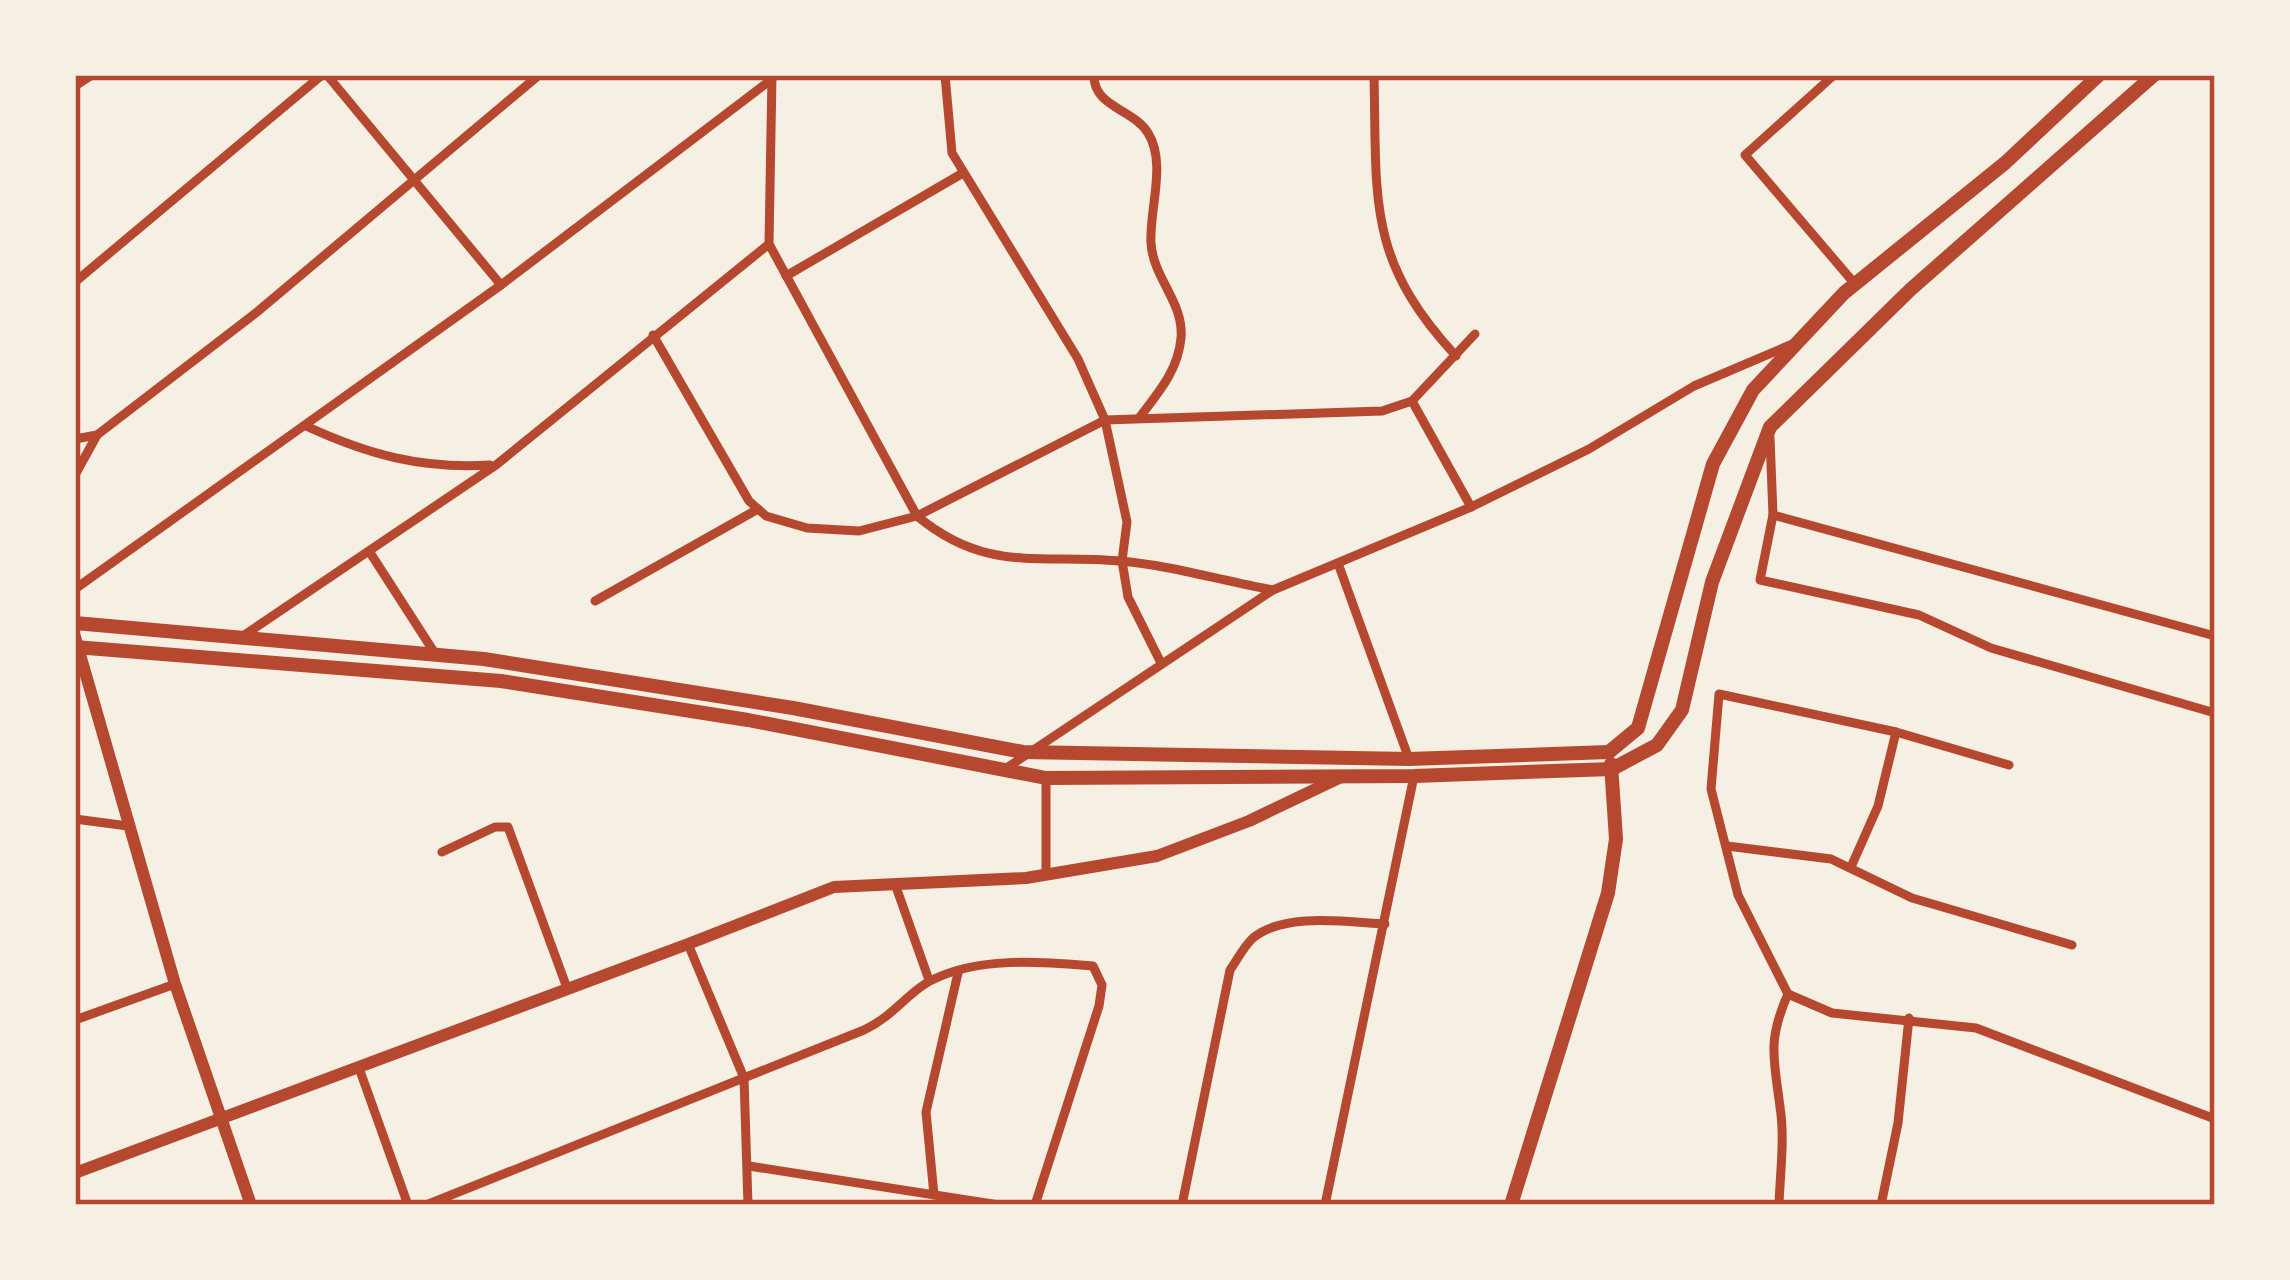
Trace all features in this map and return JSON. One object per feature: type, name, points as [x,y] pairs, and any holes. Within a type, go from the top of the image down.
[{"type":"main road","points":[[75,623],[436,655],[661,685],[1023,752],[1409,759],[1609,752],[1638,728],[1713,464],[1753,390],[1856,284],[2005,163],[2099,75]]},
{"type":"main road","points":[[76,644],[501,681],[748,720],[1001,773],[1046,778],[1414,776],[1612,769],[1657,745],[1682,710],[1712,582],[1770,427],[1910,290],[2154,75]]},
{"type":"main road","points":[[1511,1205],[1608,892],[1616,839],[1609,752]]},
{"type":"street","points":[[75,86],[92,75]]},
{"type":"street","points":[[75,282],[325,75],[501,285]]},
{"type":"street","points":[[75,475],[97,435],[257,312],[539,75]]},
{"type":"street","points":[[945,75],[952,153],[1078,359],[1106,420],[1127,522],[1122,561],[1128,597],[1160,661]]},
{"type":"street","points":[[1094,75],[1101,97],[1148,133],[1156,158],[1151,244],[1155,268],[1178,308],[1182,333],[1177,363],[1138,418]]},
{"type":"street","points":[[1374,75],[1378,222],[1399,283],[1417,314],[1456,356]]},
{"type":"street","points":[[1834,75],[1744,155],[1856,284]]},
{"type":"street","points":[[772,77],[769,244],[917,516],[943,537],[989,557],[1122,561],[1273,590]]},
{"type":"street","points":[[75,589],[501,285],[772,77]]},
{"type":"street","points":[[786,276],[963,173]]},
{"type":"street","points":[[238,640],[496,465],[769,244]]},
{"type":"street","points":[[653,335],[758,509],[807,528],[859,531],[917,516],[1106,420],[1382,411],[1412,401],[1475,334]]},
{"type":"street","points":[[1001,773],[1023,752],[1273,590],[1471,507],[1589,449],[1694,386],[1798,341]]},
{"type":"street","points":[[1412,401],[1471,507]]},
{"type":"street","points":[[306,426],[381,458],[439,468],[496,465]]},
{"type":"street","points":[[1770,427],[1773,515],[1760,580],[1918,615],[1990,648],[2215,713]]},
{"type":"street","points":[[75,440],[97,435]]},
{"type":"street","points":[[595,601],[758,509]]},
{"type":"street","points":[[1773,515],[2215,636]]},
{"type":"street","points":[[369,551],[436,655]]},
{"type":"street","points":[[1325,1205],[1414,776],[1339,566]]},
{"type":"street","points":[[76,644],[175,984],[251,1205]]},
{"type":"street","points":[[2009,765],[1896,732],[1719,694],[1712,789],[1738,895],[1788,994],[1832,1013],[1976,1028],[2214,1114]]},
{"type":"street","points":[[1851,867],[1878,806],[1896,732]]},
{"type":"street","points":[[75,1173],[833,887],[1046,874],[1157,856],[1249,821],[1344,776]]},
{"type":"street","points":[[1046,778],[1046,874]]},
{"type":"street","points":[[75,819],[128,826]]},
{"type":"street","points":[[442,852],[496,827],[508,827],[567,988]]},
{"type":"street","points":[[1727,846],[1790,851],[1851,867],[1912,898],[2072,945]]},
{"type":"street","points":[[894,881],[929,980]]},
{"type":"street","points":[[1182,1205],[1230,970],[1253,938],[1272,929],[1323,921],[1384,924]]},
{"type":"street","points":[[688,944],[744,1078],[748,1205]]},
{"type":"street","points":[[426,1205],[890,1018],[929,980],[1033,961],[1093,966],[1100,975],[1099,1006],[1036,1205]]},
{"type":"street","points":[[934,1195],[926,1112],[958,973]]},
{"type":"street","points":[[75,1020],[175,984]]},
{"type":"street","points":[[1779,1205],[1780,1106],[1771,1058],[1775,1023],[1788,994]]},
{"type":"street","points":[[1881,1205],[1898,1123],[1909,1018]]},
{"type":"street","points":[[359,1068],[408,1205]]},
{"type":"street","points":[[749,1166],[999,1205]]}]
